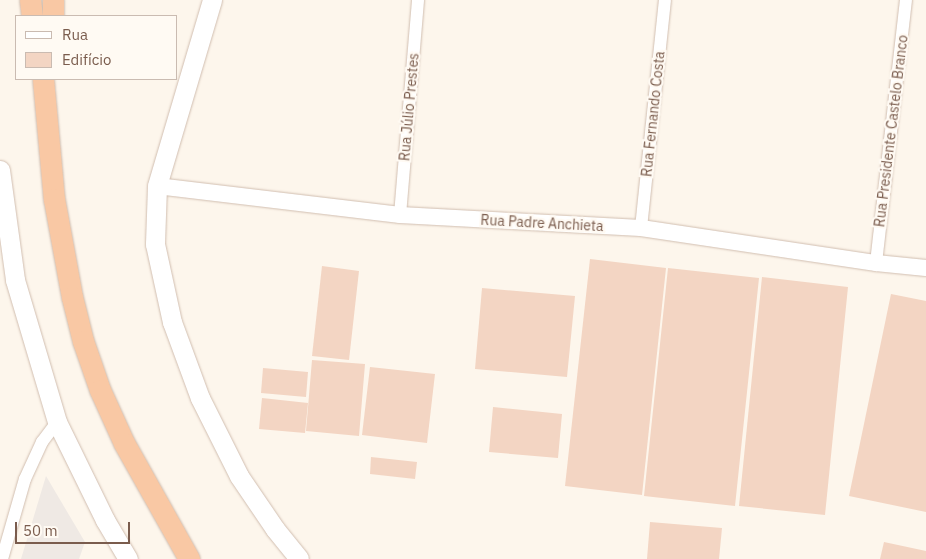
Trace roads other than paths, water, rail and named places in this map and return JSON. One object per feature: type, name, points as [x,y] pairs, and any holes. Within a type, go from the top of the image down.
[{"type":"highway","points":[[30,0],[32,15]]},
{"type":"highway","points":[[39,0],[39,15]]},
{"type":"highway","points":[[53,0],[53,15]]},
{"type":"highway","points":[[38,80],[41,110],[48,136]]},
{"type":"highway","points":[[43,80],[56,208],[82,341],[100,390],[124,443],[153,498],[190,559]]},
{"type":"highway","points":[[48,136],[52,124],[53,80]]},
{"type":"main road","points":[[212,0],[157,186],[155,244],[172,322],[200,398],[239,476],[275,529],[299,559]]},
{"type":"main road","points":[[0,170],[16,280],[57,422],[105,520],[128,559]]},
{"type":"street","name":"Rua Júlio Prestes","points":[[400,215],[418,0]]},
{"type":"street","name":"Rua Fernando Costa","points":[[641,228],[665,0]]},
{"type":"street","name":"Rua Presidente Castelo Branco","points":[[876,263],[906,0]]},
{"type":"street","name":"Rua Padre Anchieta","points":[[157,186],[400,215],[641,228],[876,263],[926,268]]},
{"type":"street","points":[[2,559],[25,479],[42,442],[57,422]]}]
